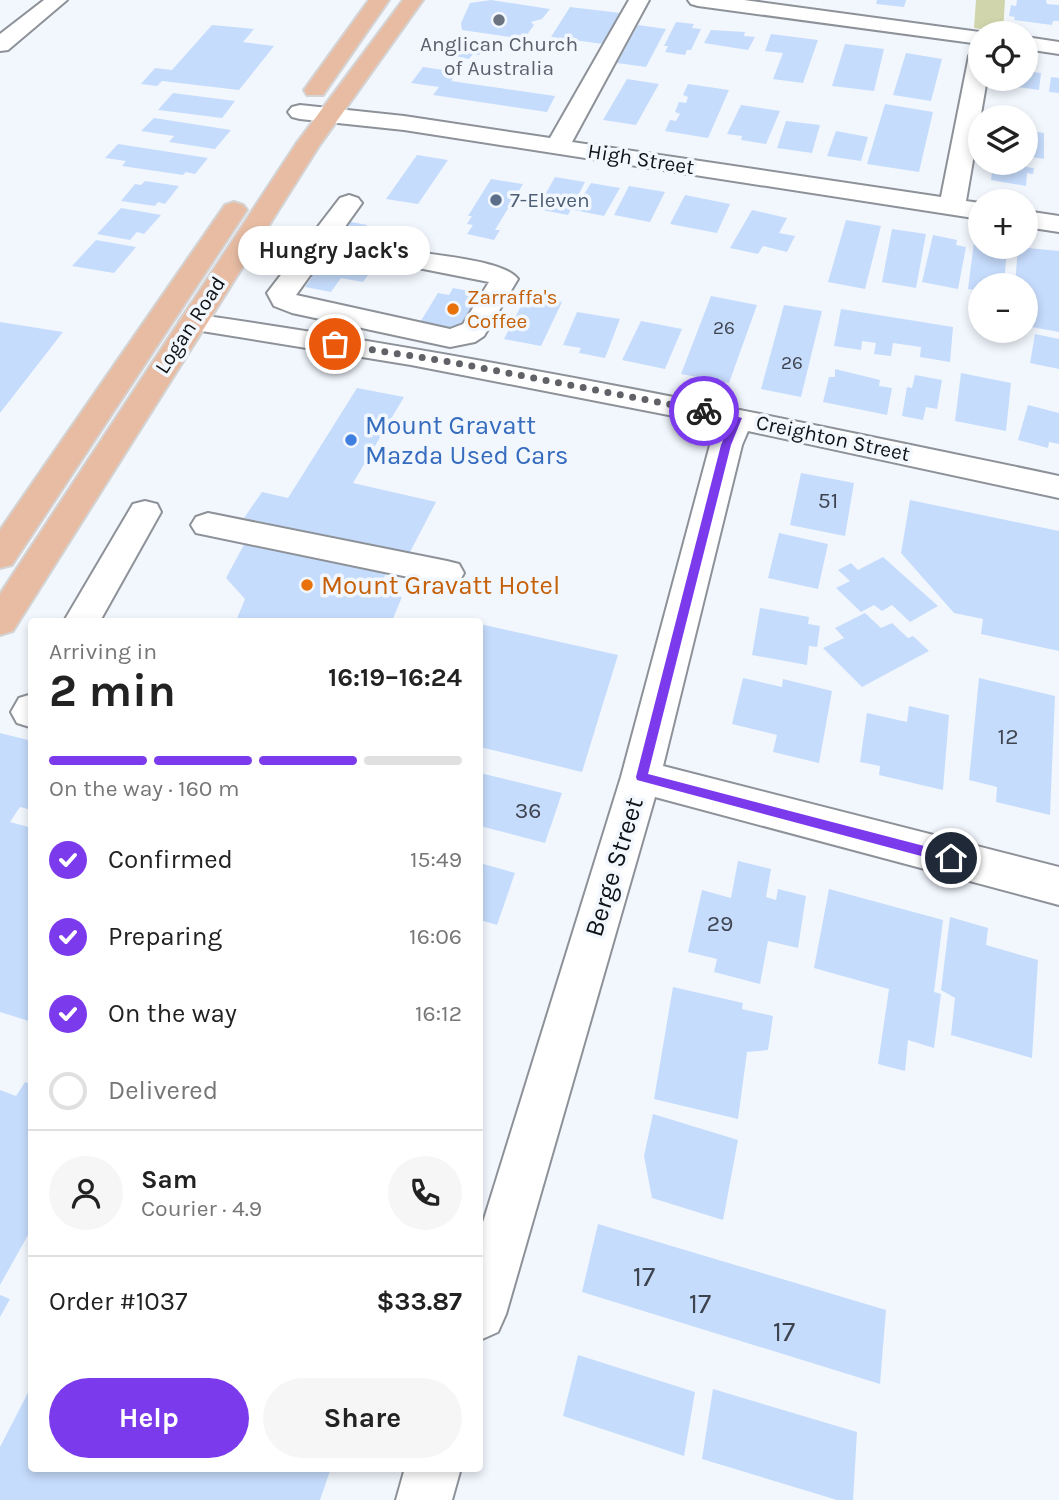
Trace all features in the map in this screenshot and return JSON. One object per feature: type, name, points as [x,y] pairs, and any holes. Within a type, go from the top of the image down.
[{"type":"main road","name":"Logan Road","points":[[0,622],[193,323],[379,0]]},
{"type":"main road","name":"Logan Road","points":[[0,556],[314,114],[413,0]]},
{"type":"street","points":[[0,45],[57,0]]},
{"type":"street","points":[[558,146],[639,0]]},
{"type":"street","points":[[698,0],[968,36]]},
{"type":"street","points":[[1038,45],[1059,48]]},
{"type":"street","points":[[953,206],[974,91]]},
{"type":"street","name":"High Street","points":[[314,114],[404,123],[968,209]]},
{"type":"street","points":[[349,203],[281,293],[284,300],[292,305],[450,338],[465,336],[474,330],[504,279],[494,274],[417,260]]},
{"type":"street","points":[[1038,221],[1059,225]]},
{"type":"street","name":"Creighton Street","points":[[193,323],[451,362],[738,418],[1059,487]]},
{"type":"street","name":"Berge Street","points":[[483,1304],[641,777],[726,445],[738,418]]},
{"type":"street","points":[[84,618],[145,512]]},
{"type":"street","points":[[208,525],[447,573]]},
{"type":"street","points":[[641,777],[1059,887]]},
{"type":"street","points":[[424,1500],[432,1472]]},
{"type":"green space","points":[[976,0],[1005,0],[1004,21],[974,21]]},
{"type":"building","name":"Anglican Church of Australia","points":[[491,0],[550,9],[542,19],[531,22],[534,25],[524,39],[462,30],[461,23],[470,3]]},
{"type":"building","points":[[877,0],[906,0],[904,7],[876,4]]},
{"type":"building","points":[[1017,0],[1046,0],[1047,4],[1059,5],[1059,21],[1053,21],[1052,25],[1038,21],[1014,20],[1015,17],[1009,16],[1011,5],[1016,6]]},
{"type":"building","points":[[570,7],[620,13],[603,44],[551,37]]},
{"type":"building","points":[[676,22],[694,24],[692,28],[701,29],[691,50],[687,50],[685,55],[665,52],[668,46],[664,46]]},
{"type":"building","points":[[212,25],[254,29],[243,42],[274,46],[239,90],[162,81],[157,86],[141,84],[155,68],[172,70]]},
{"type":"building","points":[[638,25],[666,29],[646,67],[617,63]]},
{"type":"building","points":[[711,30],[745,32],[744,36],[755,37],[748,50],[704,43]]},
{"type":"building","points":[[771,34],[818,40],[803,83],[773,79],[783,53],[765,51]]},
{"type":"building","points":[[437,43],[484,47],[479,55],[473,54],[469,59],[430,51]]},
{"type":"building","points":[[845,44],[884,49],[874,91],[832,86]]},
{"type":"building","points":[[906,53],[942,59],[931,101],[893,95]]},
{"type":"building","points":[[423,67],[457,72],[451,81],[555,96],[547,112],[433,95],[439,87],[411,83]]},
{"type":"building","points":[[1038,73],[1041,73],[1038,90]]},
{"type":"building","points":[[1051,77],[1059,78],[1059,93],[1049,92]]},
{"type":"building","points":[[627,79],[659,84],[636,125],[603,120]]},
{"type":"building","points":[[688,84],[729,90],[708,138],[665,131],[670,120],[676,121],[680,114],[675,112],[679,102],[686,103],[688,97],[683,95]]},
{"type":"building","points":[[173,93],[235,101],[222,118],[158,110]]},
{"type":"building","points":[[885,104],[933,112],[919,172],[867,164]]},
{"type":"building","points":[[741,105],[780,111],[766,144],[741,140],[742,136],[727,134]]},
{"type":"building","points":[[154,118],[231,130],[215,149],[169,142],[174,136],[141,131]]},
{"type":"building","points":[[786,121],[820,125],[812,153],[777,148]]},
{"type":"building","points":[[836,131],[868,137],[861,161],[827,156]]},
{"type":"building","points":[[1038,132],[1044,133],[1044,159],[1038,158]]},
{"type":"building","points":[[118,144],[208,158],[195,174],[186,172],[183,175],[122,166],[126,161],[105,158]]},
{"type":"building","points":[[417,155],[448,160],[418,204],[386,199]]},
{"type":"building","points":[[992,175],[1027,175],[1026,186],[991,180]]},
{"type":"building","points":[[555,177],[585,182],[568,215],[537,209]]},
{"type":"building","name":"7-Eleven","points":[[491,179],[523,184],[495,230],[500,230],[494,240],[467,234],[473,225],[467,224],[472,216],[468,216]]},
{"type":"building","points":[[145,181],[179,186],[165,204],[158,202],[155,206],[121,201],[135,184],[141,185]]},
{"type":"building","points":[[591,183],[620,188],[604,216],[574,210]]},
{"type":"building","points":[[629,186],[665,192],[650,222],[614,215]]},
{"type":"building","points":[[685,195],[730,204],[717,233],[670,224]]},
{"type":"building","points":[[121,208],[161,215],[144,234],[137,232],[130,240],[97,234]]},
{"type":"building","points":[[752,210],[787,218],[779,233],[795,236],[787,252],[763,246],[758,254],[730,248]]},
{"type":"building","points":[[330,218],[367,225],[359,235],[385,240],[380,247],[389,249],[382,258],[374,257],[367,267],[373,268],[363,282],[341,278],[331,292],[305,287],[312,277],[289,273]]},
{"type":"building","points":[[846,220],[881,226],[865,289],[828,282]]},
{"type":"building","points":[[892,229],[926,234],[916,288],[882,282]]},
{"type":"building","points":[[933,235],[957,240],[956,245],[966,247],[958,289],[922,282]]},
{"type":"building","points":[[96,240],[136,247],[114,273],[72,266]]},
{"type":"building","points":[[1038,249],[1059,251],[1059,332],[1038,328],[1038,273],[1016,273],[1017,259],[1038,259]]},
{"type":"building","points":[[972,259],[1006,259],[1005,273],[970,273]]},
{"type":"building","name":"Zarraffa's Coffee","points":[[499,270],[513,273],[484,328],[459,323],[455,331],[419,324],[438,293],[449,295],[453,288],[486,294]]},
{"type":"building","points":[[526,296],[562,302],[541,346],[504,339]]},
{"type":"building","points":[[711,296],[757,305],[729,383],[681,374]]},
{"type":"building","points":[[784,305],[822,311],[801,397],[761,389]]},
{"type":"building","points":[[841,309],[953,327],[950,362],[920,357],[921,347],[893,343],[891,356],[874,354],[876,343],[862,341],[861,350],[834,346]]},
{"type":"building","points":[[577,312],[620,319],[605,358],[579,353],[581,348],[563,345]]},
{"type":"building","points":[[641,321],[682,329],[665,369],[622,360]]},
{"type":"building","points":[[0,322],[63,332],[0,413]]},
{"type":"building","points":[[1038,335],[1059,339],[1059,369],[1030,363],[1033,343],[1038,343]]},
{"type":"building","points":[[835,369],[880,380],[879,386],[892,388],[887,415],[823,402],[829,377],[835,377]]},
{"type":"building","points":[[961,373],[1011,383],[1006,431],[955,421]]},
{"type":"building","points":[[915,375],[942,380],[937,409],[926,407],[923,420],[902,416],[907,387],[912,388]]},
{"type":"building","name":"Mount Gravatt Mazda Used Cars","points":[[357,388],[404,397],[353,483],[436,502],[408,556],[244,518],[262,492],[288,498]]},
{"type":"building","points":[[1028,405],[1059,413],[1059,444],[1049,442],[1048,448],[1018,440]]},
{"type":"building","points":[[801,473],[854,483],[845,536],[790,525]]},
{"type":"building","points":[[910,500],[1059,531],[1059,651],[981,634],[983,619],[954,613],[901,553]]},
{"type":"building","points":[[779,533],[828,544],[818,589],[768,578]]},
{"type":"building","name":"Mount Gravatt Hotel","points":[[246,541],[389,566],[378,592],[402,597],[393,618],[237,618],[245,599],[226,578]]},
{"type":"building","points":[[883,557],[938,606],[910,622],[892,605],[882,611],[874,605],[861,612],[836,588],[850,581],[838,570],[851,563],[858,570]]},
{"type":"building","points":[[760,608],[809,617],[808,624],[820,626],[817,647],[809,646],[807,665],[752,655]]},
{"type":"building","points":[[865,613],[881,628],[892,623],[908,638],[913,636],[929,651],[862,687],[823,648],[844,638],[835,628]]},
{"type":"building","points":[[483,625],[618,655],[582,772],[483,748]]},
{"type":"building","points":[[743,678],[782,687],[783,679],[832,691],[819,763],[773,752],[777,735],[732,724]]},
{"type":"building","points":[[979,678],[1055,696],[1050,815],[996,802],[997,787],[969,780]]},
{"type":"building","points":[[909,706],[949,715],[943,790],[879,775],[880,766],[860,762],[867,713],[907,722]]},
{"type":"building","points":[[0,733],[28,740],[28,809],[20,807],[10,822],[28,827],[28,1021],[0,1012]]},
{"type":"building","points":[[483,774],[562,793],[545,843],[483,827]]},
{"type":"building","points":[[738,861],[771,869],[766,897],[776,900],[778,889],[806,896],[798,948],[768,941],[760,984],[714,972],[717,959],[688,952],[702,890],[731,898]]},
{"type":"building","points":[[483,864],[515,873],[497,925],[483,921]]},
{"type":"building","points":[[829,889],[943,920],[934,992],[941,994],[934,1048],[908,1040],[905,1071],[878,1064],[889,989],[814,968]]},
{"type":"building","points":[[950,917],[988,928],[986,945],[1038,960],[1032,1058],[951,1035],[955,998],[941,990]]},
{"type":"building","points":[[673,987],[743,1003],[742,1009],[773,1016],[768,1050],[747,1052],[738,1119],[654,1099]]},
{"type":"building","points":[[25,1082],[28,1083],[28,1235],[0,1285],[0,1090],[16,1096]]},
{"type":"building","points":[[653,1114],[738,1140],[723,1220],[652,1198],[644,1156]]},
{"type":"building","points":[[598,1224],[886,1310],[880,1384],[582,1292]]},
{"type":"building","points":[[0,1295],[10,1299],[0,1317]]},
{"type":"building","points":[[578,1355],[695,1392],[684,1456],[563,1416]]},
{"type":"building","points":[[713,1389],[857,1432],[853,1500],[837,1500],[702,1459]]},
{"type":"building","points":[[28,1393],[28,1472],[330,1472],[320,1500],[0,1500],[0,1447]]},
{"type":"way so far","points":[[335,344],[451,362],[704,411]]},
{"type":"place","name":"Anglican Church of Australia","points":[[499,20]]},
{"type":"place","name":"7-Eleven","points":[[496,200]]},
{"type":"place","name":"Zarraffa's Coffee","points":[[453,309]]},
{"type":"place","name":"Hungry Jack's","points":[[335,344]]},
{"type":"place","name":"Mount Gravatt Mazda Used Cars","points":[[351,440]]},
{"type":"place","name":"Mount Gravatt Hotel","points":[[307,585]]},
{"type":"route","points":[[704,411],[738,418],[726,445],[641,777],[951,858]]}]
